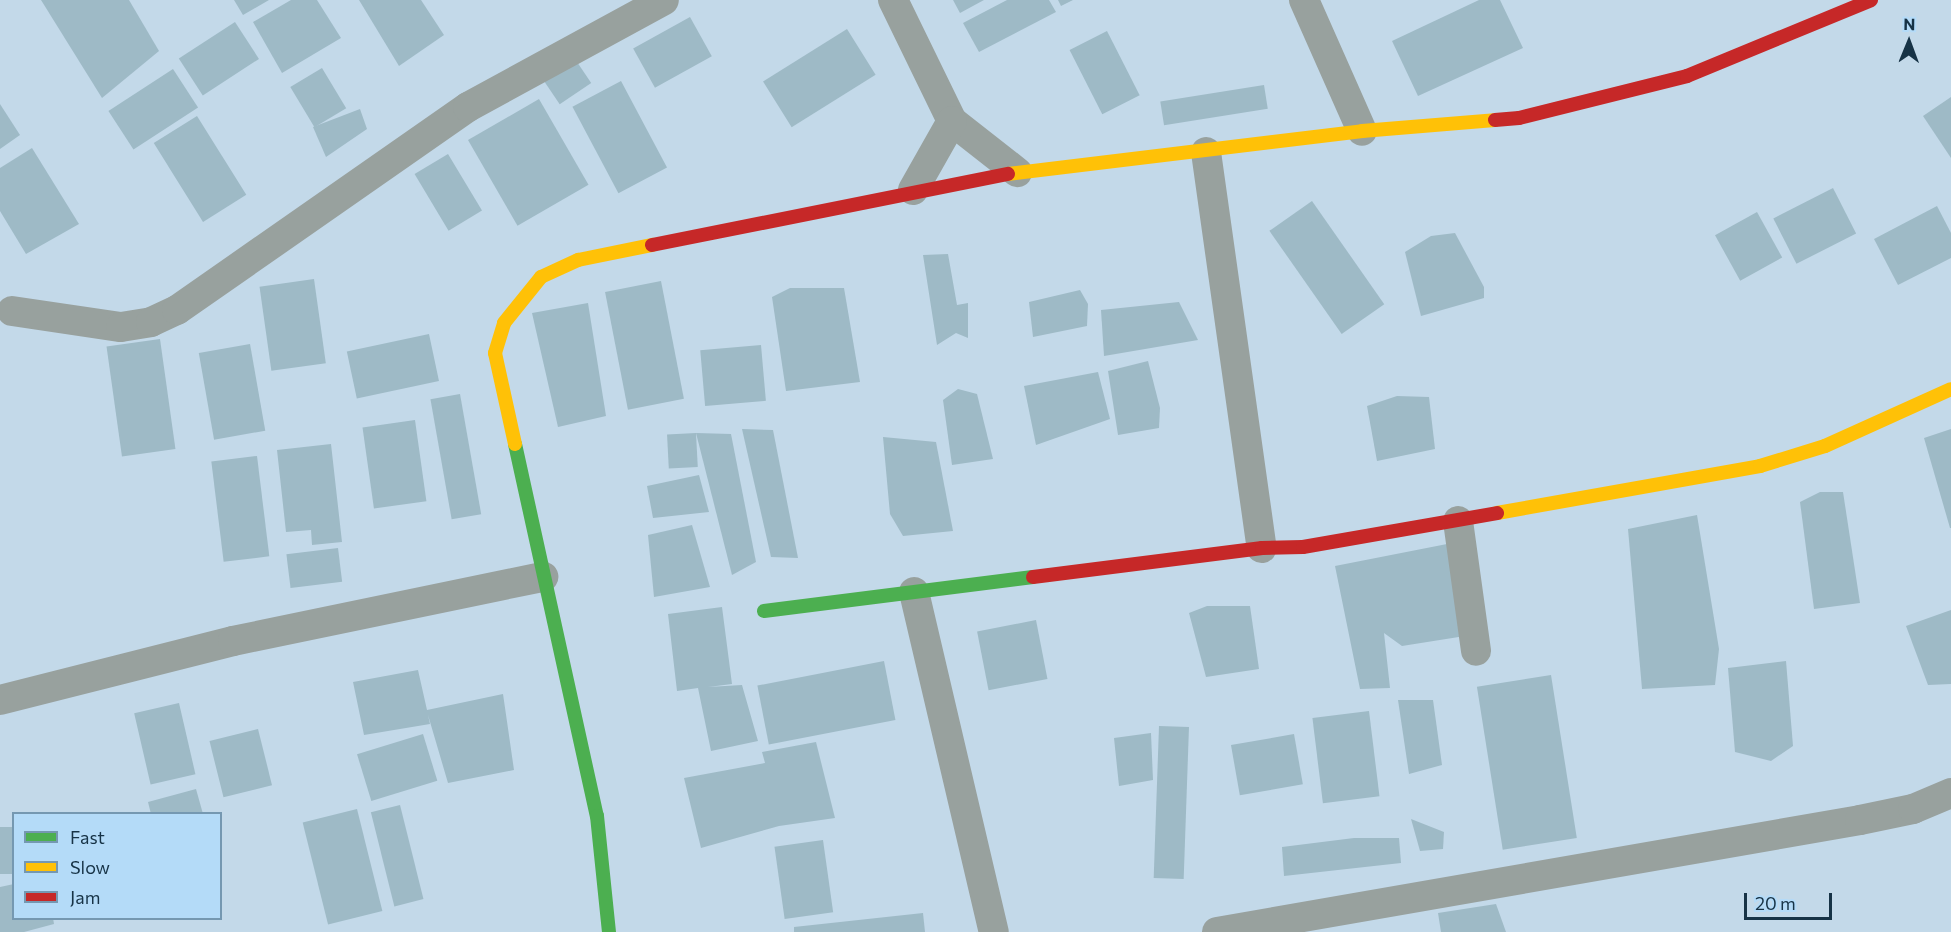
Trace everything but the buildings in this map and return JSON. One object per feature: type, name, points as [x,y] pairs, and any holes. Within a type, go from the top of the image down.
[{"type":"street","points":[[12,311],[122,327],[151,322],[177,310],[468,107],[664,0]]},
{"type":"street","points":[[893,0],[952,121],[1017,172]]},
{"type":"street","points":[[1304,0],[1362,131]]},
{"type":"street","points":[[609,932],[597,816],[495,353],[504,323],[541,277],[578,260],[912,190],[1017,172],[1206,152],[1362,131],[1520,118],[1687,76],[1871,0]]},
{"type":"street","points":[[912,190],[952,121]]},
{"type":"street","points":[[1206,152],[1262,548]]},
{"type":"street","points":[[764,611],[1262,548],[1303,547],[1760,466],[1825,446],[1951,388]]},
{"type":"street","points":[[1458,521],[1476,651]]},
{"type":"street","points":[[0,700],[233,641],[543,577]]},
{"type":"street","points":[[914,592],[994,932]]},
{"type":"street","points":[[1217,932],[1860,820],[1913,809],[1951,793]]},
{"type":"traffic: fast","points":[[515,444],[597,816],[609,932]]},
{"type":"traffic: fast","points":[[764,611],[1033,577]]},
{"type":"traffic: slow","points":[[1008,174],[1362,131],[1495,120]]},
{"type":"traffic: slow","points":[[515,444],[495,353],[504,323],[541,277],[578,260],[652,245]]},
{"type":"traffic: slow","points":[[1497,513],[1760,466],[1825,446],[1951,389]]},
{"type":"traffic: jam","points":[[1495,120],[1519,118],[1687,76],[1871,0]]},
{"type":"traffic: jam","points":[[652,245],[1008,174]]},
{"type":"traffic: jam","points":[[1033,577],[1262,548],[1303,547],[1497,513]]}]
